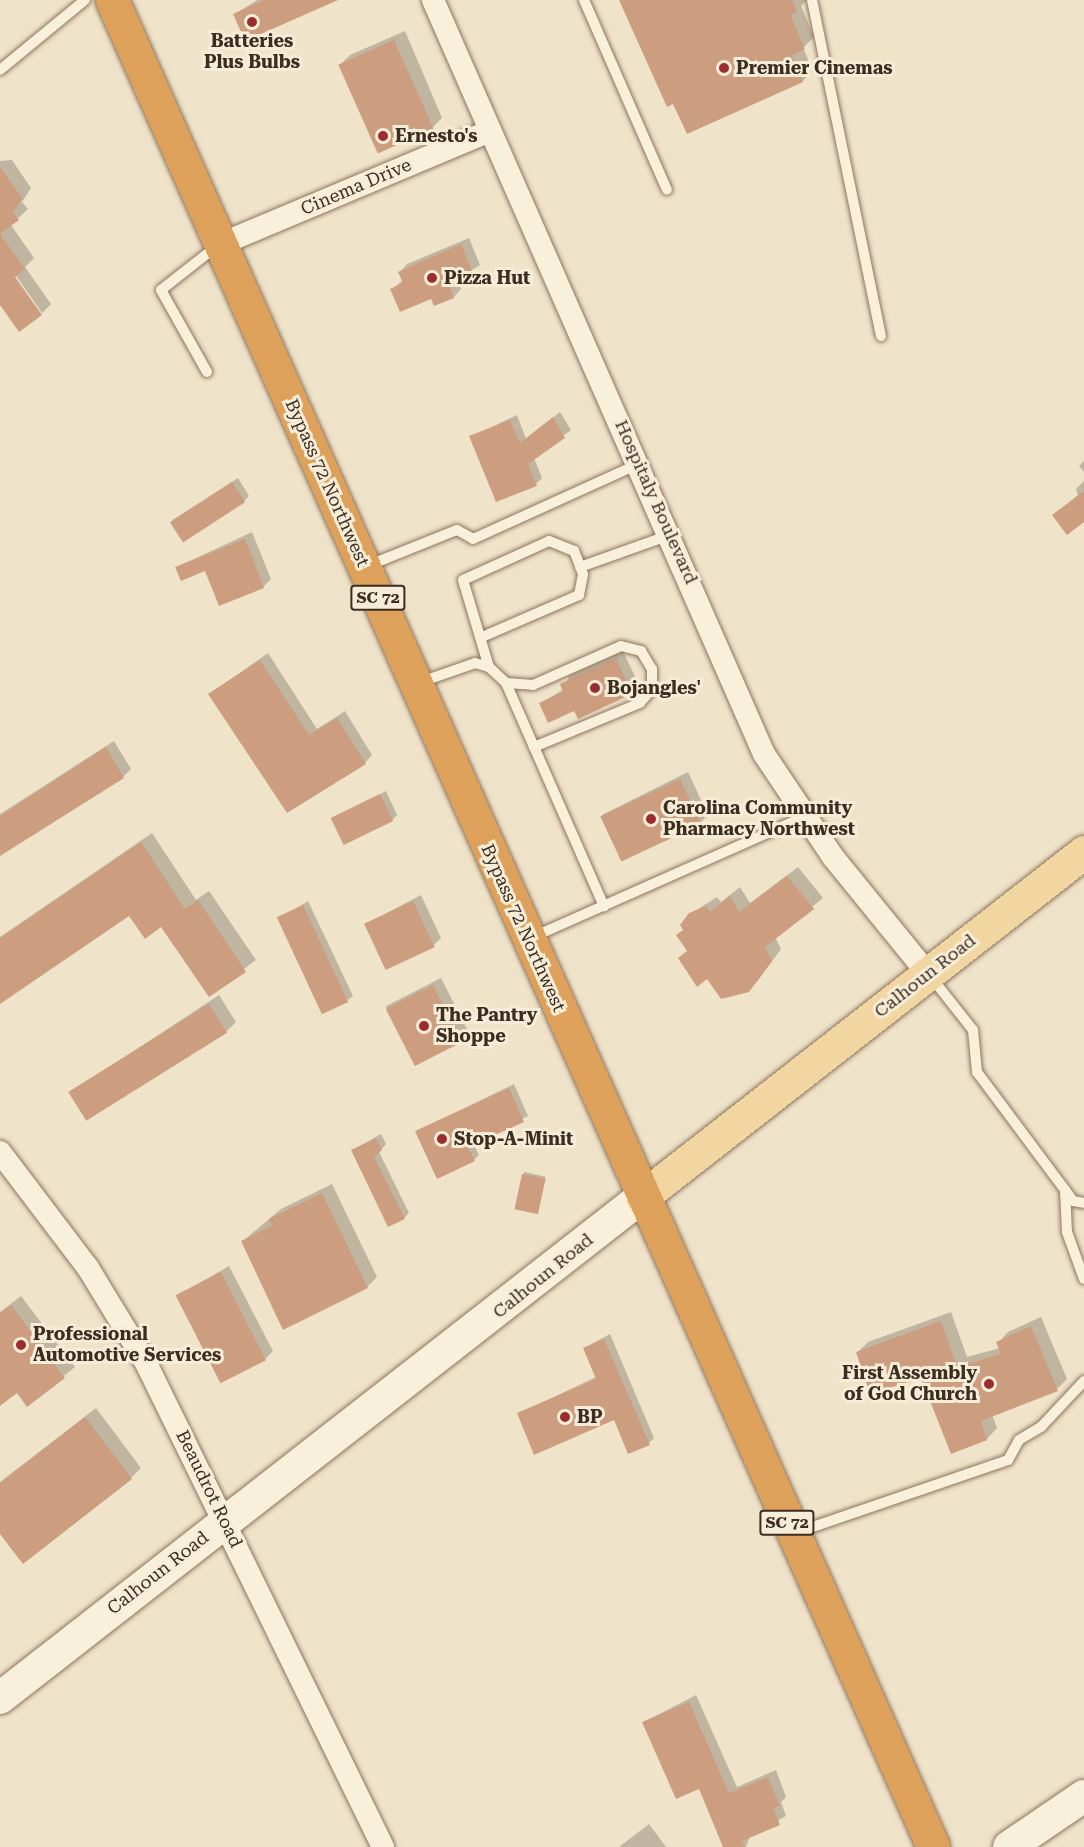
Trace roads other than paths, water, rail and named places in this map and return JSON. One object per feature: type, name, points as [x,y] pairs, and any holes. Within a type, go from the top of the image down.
[{"type":"highway","name":"Bypass 72 Northwest","points":[[112,0],[642,1197]]},
{"type":"highway","name":"SC 72","points":[[642,1197],[933,1847]]},
{"type":"main road","name":"Calhoun Road","points":[[0,1698],[1084,852]]},
{"type":"main road","points":[[1009,1847],[1084,1796]]},
{"type":"street","name":"Hospitaly Boulevard","points":[[433,0],[671,535],[764,754],[804,817],[928,974]]},
{"type":"street","name":"Cinema Drive","points":[[221,244],[490,131]]},
{"type":"street","name":"Beaudrot Road","points":[[0,1152],[118,1313],[225,1521],[383,1847]]},
{"type":"lane","points":[[0,70],[85,0]]},
{"type":"lane","points":[[584,0],[667,190]]},
{"type":"lane","points":[[812,0],[880,336]]},
{"type":"lane","points":[[207,372],[161,290],[221,244]]},
{"type":"lane","points":[[364,567],[457,530],[473,539],[639,463]]},
{"type":"lane","points":[[580,567],[671,535]]},
{"type":"lane","points":[[482,637],[579,595],[580,567],[566,544],[549,541],[463,580],[482,637],[489,667],[506,683],[604,906]]},
{"type":"lane","points":[[506,683],[533,685],[621,646],[640,651],[652,669],[652,689],[640,703],[534,747]]},
{"type":"lane","points":[[416,684],[462,666],[489,667]]},
{"type":"lane","points":[[528,939],[804,817]]},
{"type":"lane","points":[[928,974],[973,1030],[976,1071],[1073,1201],[1084,1203]]},
{"type":"lane","points":[[1065,1190],[1067,1232],[1084,1279]]},
{"type":"lane","points":[[792,1534],[1008,1460],[1019,1440],[1041,1427],[1084,1381]]},
{"type":"place","name":"Batteries Plus Bulbs","points":[[252,22]]},
{"type":"place","name":"Premier Cinemas","points":[[724,68]]},
{"type":"place","name":"Ernesto's","points":[[383,136]]},
{"type":"place","name":"Pizza Hut","points":[[432,278]]},
{"type":"place","name":"Bojangles'","points":[[595,688]]},
{"type":"place","name":"Carolina Community Pharmacy Northwest","points":[[651,819]]},
{"type":"place","name":"The Pantry Shoppe","points":[[424,1026]]},
{"type":"place","name":"Stop-A-Minit","points":[[442,1139]]},
{"type":"place","name":"Professional Automotive Services","points":[[21,1345]]},
{"type":"place","name":"First Assembly of God Church","points":[[989,1384]]},
{"type":"place","name":"BP","points":[[565,1417]]}]
